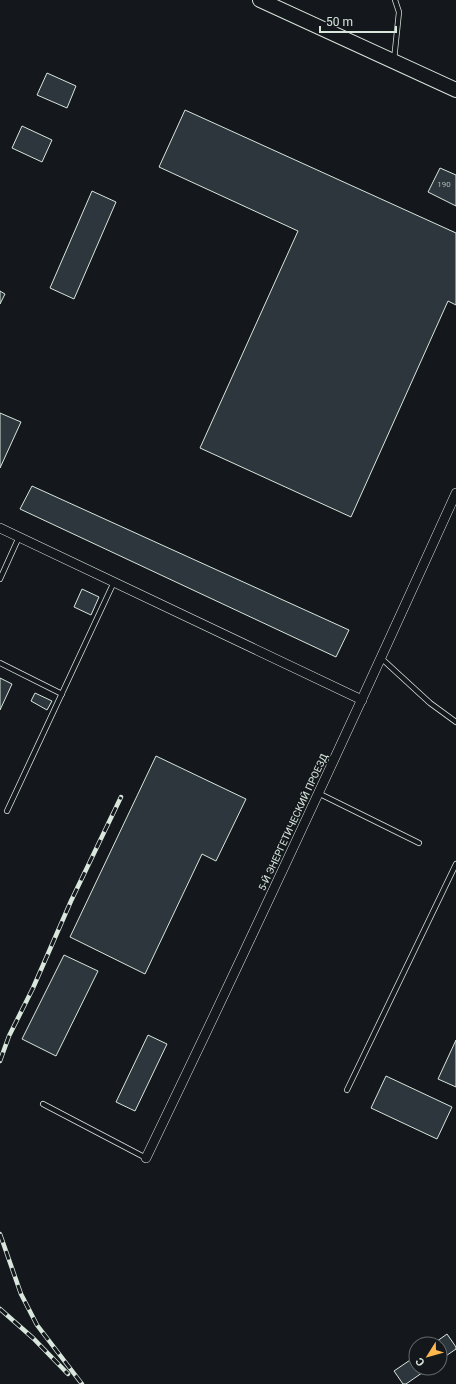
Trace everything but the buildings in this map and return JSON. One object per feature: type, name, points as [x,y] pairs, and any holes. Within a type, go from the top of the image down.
[{"type":"main road","points":[[260,0],[456,90]]},
{"type":"street","name":"5-Й ЭНЕРГЕТИЧЕСКИЙ ПРОЕЗД","points":[[146,1158],[346,737],[456,493]]},
{"type":"street","points":[[0,528],[362,700]]},
{"type":"lane","points":[[394,61],[399,12],[395,0]]},
{"type":"lane","points":[[0,579],[19,537]]},
{"type":"lane","points":[[7,811],[114,582]]},
{"type":"lane","points":[[381,658],[425,699],[456,722]]},
{"type":"lane","points":[[0,663],[62,694]]},
{"type":"lane","points":[[318,794],[419,843]]},
{"type":"lane","points":[[347,1090],[456,864]]},
{"type":"lane","points":[[43,1104],[146,1158]]},
{"type":"railway","points":[[0,1061],[9,1036],[33,988],[71,901],[121,797]]},
{"type":"railway","points":[[0,1234],[21,1294],[37,1325],[82,1384]]},
{"type":"railway","points":[[0,1309],[33,1338],[68,1374]]}]
